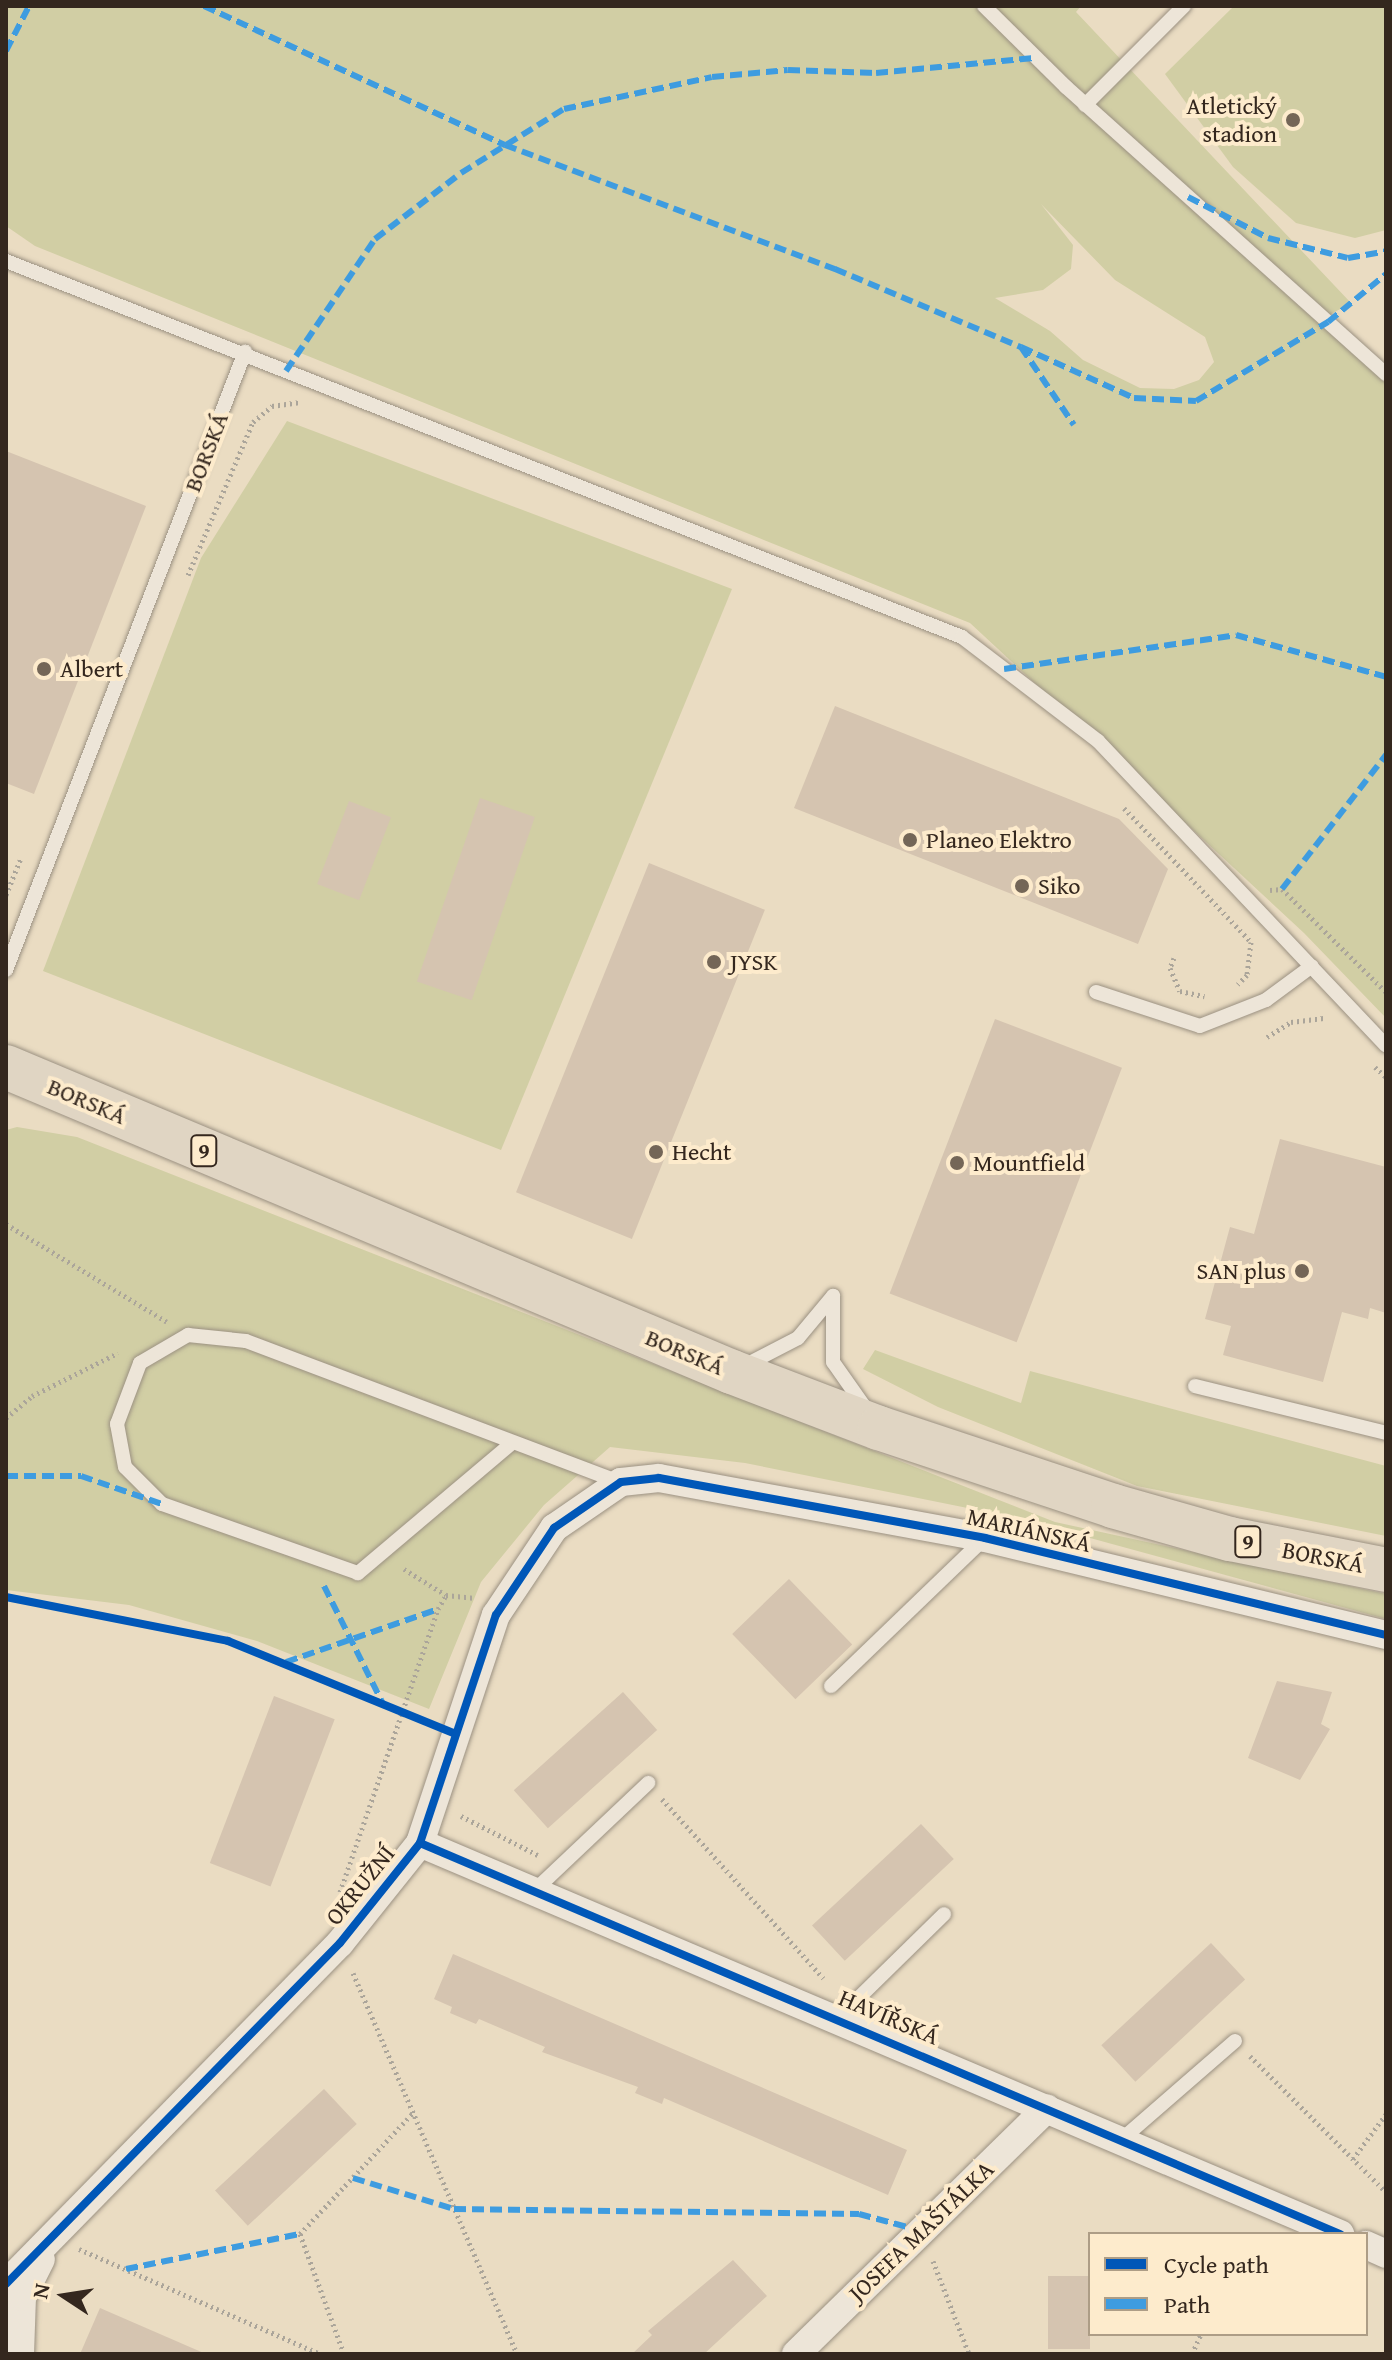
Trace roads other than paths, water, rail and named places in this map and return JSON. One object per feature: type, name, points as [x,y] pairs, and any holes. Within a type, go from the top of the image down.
[{"type":"main road","name":"BORSKÁ","points":[[6,1067],[732,1372],[879,1428],[1113,1506],[1230,1539],[1386,1570]]},
{"type":"street","name":"OKRUŽNÍ","points":[[6,2284],[340,1943],[420,1843],[454,1733],[496,1615],[554,1528],[621,1482],[659,1478]]},
{"type":"street","name":"MARIÁNSKÁ","points":[[659,1478],[985,1538],[1386,1635]]},
{"type":"street","name":"HAVÍŘSKÁ","points":[[420,1843],[839,2017],[1335,2232]]},
{"type":"street","name":"JOSEFA MAŠTÁLKA","points":[[796,2354],[1047,2108]]},
{"type":"street","points":[[20,2354],[22,2297],[52,2237]]},
{"type":"lane","points":[[984,6],[1085,105],[1386,374]]},
{"type":"lane","points":[[1085,105],[1184,6]]},
{"type":"lane","points":[[6,261],[245,352],[962,637],[1098,741],[1386,1046]]},
{"type":"lane","name":"BORSKÁ","points":[[6,970],[245,352]]},
{"type":"lane","points":[[1096,992],[1200,1026],[1266,1000],[1312,966]]},
{"type":"lane","points":[[732,1372],[798,1338],[833,1296],[833,1362],[879,1428]]},
{"type":"lane","points":[[512,1443],[358,1573],[162,1504],[125,1467],[117,1424],[140,1363],[188,1335],[246,1341],[621,1482]]},
{"type":"lane","points":[[1195,1386],[1386,1433]]},
{"type":"lane","points":[[831,1686],[985,1538]]},
{"type":"lane","points":[[535,1890],[648,1783]]},
{"type":"lane","points":[[839,2017],[944,1914]]},
{"type":"lane","points":[[1121,2140],[1235,2041]]},
{"type":"place","name":"Atletický stadion","points":[[1293,120]]},
{"type":"place","name":"Albert","points":[[44,669]]},
{"type":"place","name":"Planeo Elektro","points":[[910,840]]},
{"type":"place","name":"Siko","points":[[1022,886]]},
{"type":"place","name":"JYSK","points":[[714,962]]},
{"type":"place","name":"Hecht","points":[[656,1152]]},
{"type":"place","name":"Mountfield","points":[[957,1163]]},
{"type":"place","name":"SAN plus","points":[[1302,1271]]}]
